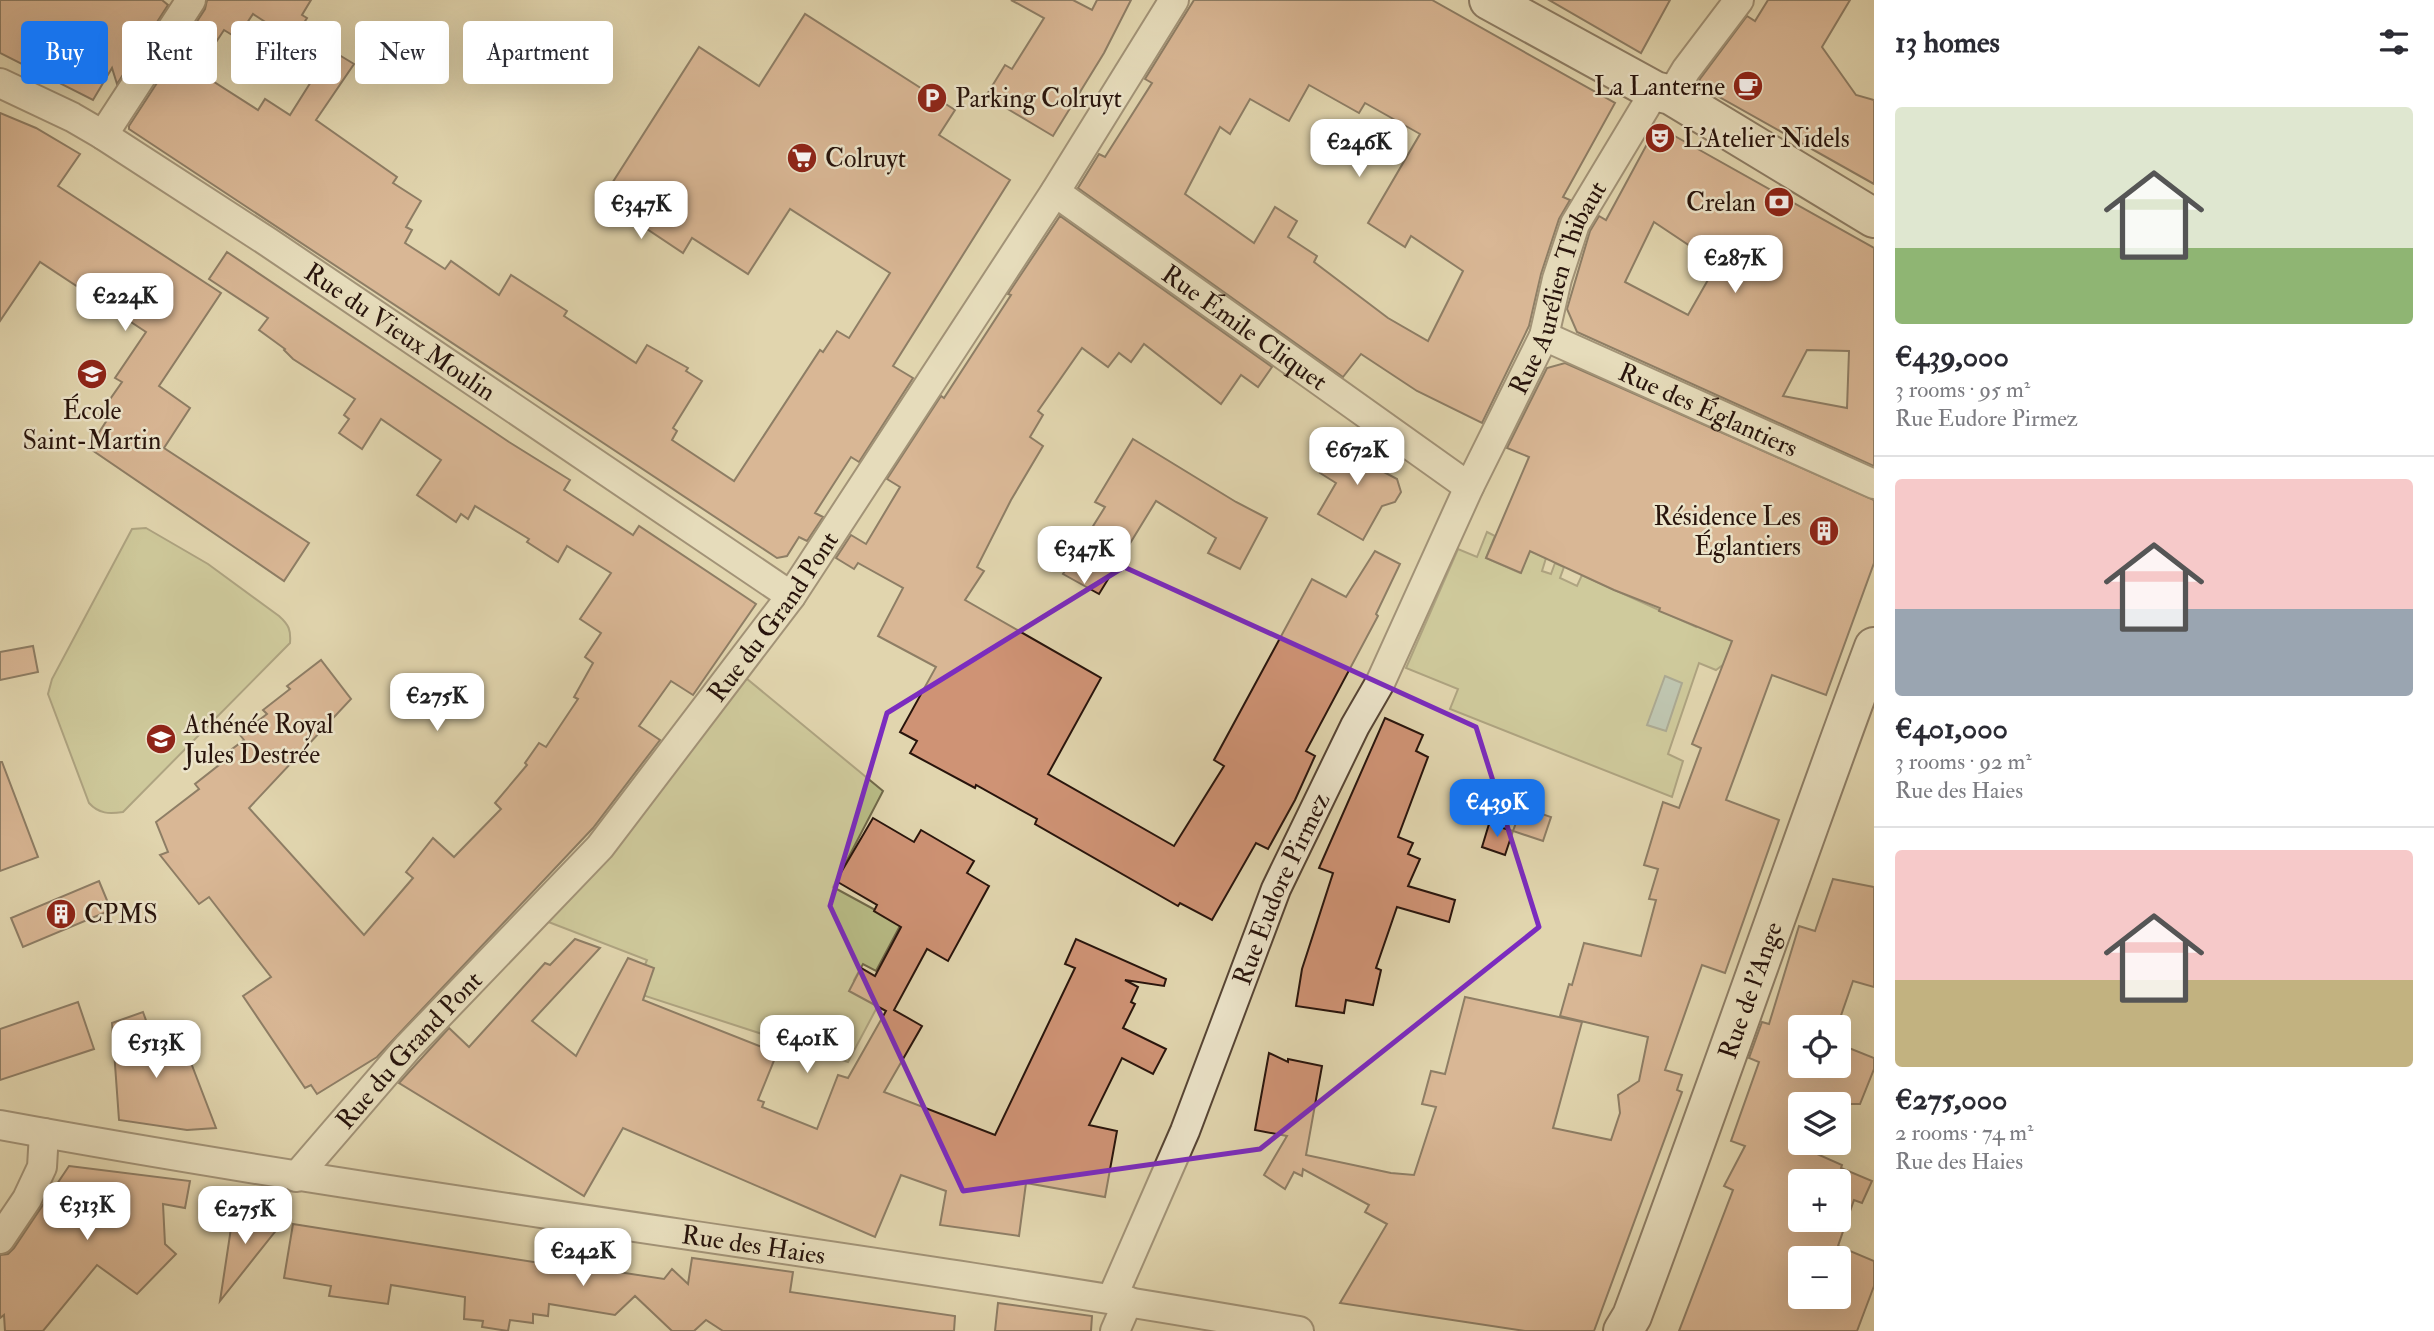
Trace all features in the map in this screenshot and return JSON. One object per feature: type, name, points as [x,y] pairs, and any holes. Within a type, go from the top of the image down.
[{"type":"main road","points":[[1489,0],[1663,93],[1874,218]]},
{"type":"main road","name":"Rue de l'Ange","points":[[1623,1331],[1632,1316],[1694,1149],[1797,853],[1874,647]]},
{"type":"street","points":[[103,135],[191,0]]},
{"type":"street","name":"Rue du Grand Pont","points":[[296,1177],[408,1047],[600,847],[791,596],[1055,192],[1174,0]]},
{"type":"street","name":"Rue Aurélien Thibaut","points":[[1469,488],[1544,336],[1557,279],[1575,224],[1663,93],[1686,70],[1739,0]]},
{"type":"street","name":"Rue du Vieux Moulin","points":[[0,83],[103,135],[268,242],[791,596]]},
{"type":"street","name":"Rue Émile Cliquet","points":[[1055,192],[1469,488]]},
{"type":"street","name":"Rue des Églantiers","points":[[1544,336],[1874,484]]},
{"type":"street","name":"Rue Eudore Pirmez","points":[[1115,1331],[1120,1299],[1276,889],[1355,726],[1381,681],[1469,488]]},
{"type":"street","name":"Rue des Haies","points":[[0,1125],[296,1177],[1120,1299],[1299,1331]]},
{"type":"street","points":[[0,1239],[27,1199],[42,1167],[44,1133]]},
{"type":"highlighted area","points":[[1124,567],[1476,727],[1539,927],[1260,1149],[963,1191],[830,906],[887,713]]},
{"type":"green space","points":[[146,528],[208,564],[279,616],[289,628],[290,643],[123,812],[104,812],[89,803],[48,694],[52,679],[132,529]]},
{"type":"green space","points":[[1487,532],[1495,536],[1486,558],[1520,573],[1530,551],[1546,558],[1542,571],[1551,574],[1555,563],[1564,567],[1560,578],[1577,586],[1582,575],[1696,627],[1699,619],[1735,633],[1724,664],[1716,670],[1699,663],[1668,754],[1683,761],[1672,797],[1450,709],[1458,689],[1406,668],[1458,549],[1477,557]]},
{"type":"green space","points":[[735,669],[883,791],[833,887],[901,924],[876,971],[863,964],[854,980],[883,996],[848,1062],[633,992],[647,960],[533,916]]},
{"type":"water","points":[[1665,676],[1682,683],[1666,731],[1647,725]]},
{"type":"building","points":[[0,0],[162,0],[168,5],[158,21],[122,21],[122,76],[117,84],[112,68],[108,75],[108,21],[21,21],[21,64],[0,53]]},
{"type":"building","points":[[207,0],[311,0],[302,15],[307,18],[305,21],[264,21],[253,14],[248,21],[231,21],[231,34],[224,30],[217,41],[217,21],[197,21]]},
{"type":"building","points":[[1011,0],[1073,0],[1092,10],[1097,0],[1131,0],[1104,53],[1053,136],[986,96],[1005,65],[1012,69],[1044,18]]},
{"type":"building","points":[[1194,0],[1432,0],[1615,103],[1563,197],[1570,200],[1559,219],[1541,274],[1529,326],[1482,423],[1417,391],[1361,354],[1343,377],[1078,188],[1099,154],[1105,157],[1152,83],[1145,79]],"holes":[[[1309,85],[1359,113],[1365,103],[1420,134],[1368,223],[1405,247],[1411,236],[1463,271],[1428,341],[1388,318],[1314,262],[1317,256],[1288,237],[1297,221],[1275,207],[1254,243],[1185,194],[1220,127],[1230,134],[1250,99],[1289,121]]]},
{"type":"building","points":[[1549,0],[1670,0],[1641,53]]},
{"type":"building","points":[[1768,0],[1850,0],[1822,47],[1856,95],[1874,100],[1874,184],[1698,85],[1747,16],[1755,21]]},
{"type":"building","points":[[805,14],[955,110],[939,135],[1010,180],[893,366],[913,378],[859,462],[851,457],[815,513],[823,517],[807,541],[799,537],[787,556],[777,558],[129,129],[156,84],[217,84],[258,110],[265,99],[290,115],[310,84],[340,84],[316,120],[397,177],[393,183],[421,201],[406,227],[412,230],[405,243],[445,269],[451,261],[499,295],[511,275],[567,311],[564,316],[636,363],[647,345],[688,368],[686,371],[702,381],[673,428],[677,431],[672,440],[734,481],[820,350],[823,352],[837,331],[849,338],[890,273],[790,209],[748,274],[692,238],[683,253],[602,199],[699,47],[759,86]]},
{"type":"building","points":[[341,56],[354,64],[341,83]]},
{"type":"building","points":[[61,84],[102,84],[93,100]]},
{"type":"building","points":[[0,113],[36,128],[80,154],[58,186],[221,293],[159,386],[190,408],[164,448],[309,543],[284,581],[89,448],[107,420],[99,415],[122,382],[115,378],[146,332],[40,262],[0,321]]},
{"type":"building","points":[[1664,130],[1874,248],[1874,466],[1577,332],[1567,309],[1590,231],[1599,216],[1606,220],[1653,133]],"holes":[[[1654,222],[1717,264],[1688,315],[1625,282]],[[1807,350],[1849,351],[1847,408],[1783,396]]]},
{"type":"building","points":[[1060,216],[1272,367],[1258,387],[1241,375],[1221,404],[1144,344],[1131,362],[1119,353],[1108,367],[1082,348],[1038,411],[1043,415],[1030,437],[1043,446],[1011,500],[977,567],[984,571],[965,600],[1101,678],[1048,774],[1174,846],[1224,766],[1214,760],[1312,579],[1346,597],[1375,551],[1400,564],[1376,614],[1378,616],[1306,751],[1315,756],[1295,800],[1268,849],[1256,843],[1212,920],[1180,903],[1178,906],[1035,824],[1037,819],[910,753],[917,741],[900,732],[936,667],[878,636],[903,588],[858,563],[854,569],[836,558],[851,535],[866,544],[900,487],[887,479],[941,396],[944,398]]},
{"type":"building","points":[[227,252],[509,442],[570,480],[564,490],[633,535],[639,526],[756,604],[693,695],[671,681],[639,726],[660,740],[593,828],[377,1057],[317,1094],[311,1085],[305,1088],[243,996],[271,977],[209,897],[199,904],[160,855],[168,852],[156,822],[199,789],[195,784],[219,765],[216,761],[244,740],[240,735],[267,714],[263,710],[290,689],[287,686],[321,660],[351,699],[249,808],[364,935],[413,878],[406,872],[433,838],[454,857],[501,809],[495,803],[527,765],[525,763],[539,743],[546,747],[578,699],[574,697],[593,663],[585,657],[601,633],[580,619],[611,573],[567,546],[558,562],[527,542],[529,539],[475,506],[468,519],[461,514],[456,522],[417,495],[441,460],[381,419],[362,449],[339,433],[349,419],[344,415],[355,399],[293,359],[285,349],[259,330],[268,318],[209,279]]},
{"type":"building","points":[[1565,363],[1874,500],[1874,563],[1826,695],[1772,675],[1726,800],[1779,820],[1725,973],[1702,965],[1665,1070],[1682,1075],[1677,1090],[1682,1092],[1594,1331],[1525,1331],[1340,1303],[1387,1224],[1365,1212],[1369,1205],[1303,1169],[1302,1176],[1294,1172],[1285,1189],[1264,1175],[1287,1136],[1255,1130],[1269,1053],[1288,1062],[1288,1059],[1322,1066],[1306,1155],[1391,1173],[1414,1175],[1436,1107],[1422,1104],[1431,1071],[1445,1074],[1465,997],[1582,1022],[1553,1128],[1611,1140],[1620,1113],[1618,1095],[1639,1081],[1648,1037],[1560,1016],[1584,943],[1641,956],[1656,900],[1649,899],[1658,869],[1644,865],[1663,802],[1679,808],[1701,748],[1692,744],[1732,641],[1659,611],[1660,608],[1530,551],[1521,573],[1486,558],[1529,457],[1507,448],[1547,368]]},
{"type":"building","points":[[1359,431],[1380,444],[1369,464],[1397,479],[1401,492],[1395,502],[1382,506],[1363,540],[1318,514],[1336,483],[1320,473],[1332,452],[1351,443]]},
{"type":"building","points":[[1133,439],[1267,518],[1240,569],[1208,553],[1216,538],[1156,501],[1099,594],[1063,574],[1105,507],[1095,502]]},
{"type":"building","points":[[33,646],[38,672],[0,680],[0,652]]},
{"type":"building","points":[[1385,718],[1423,735],[1416,751],[1428,757],[1398,837],[1413,843],[1408,854],[1420,859],[1408,886],[1455,900],[1449,922],[1397,907],[1376,968],[1381,970],[1373,1005],[1346,1000],[1344,1013],[1296,1006],[1302,969],[1333,873],[1319,868]]},
{"type":"building","points":[[0,762],[38,857],[0,871]]},
{"type":"building","points":[[1522,807],[1551,817],[1543,841],[1513,831]]},
{"type":"building","points":[[873,818],[914,842],[921,830],[974,861],[967,873],[989,886],[948,961],[927,949],[894,1010],[922,1026],[884,1092],[995,1135],[1075,968],[1065,964],[1076,939],[1166,979],[1164,986],[1125,980],[1138,987],[1131,1002],[1135,1004],[1123,1028],[1166,1049],[1153,1074],[1122,1058],[1089,1125],[1117,1131],[1105,1197],[1026,1183],[1019,1236],[940,1225],[946,1191],[901,1175],[875,1237],[623,1128],[584,1196],[399,1083],[449,1028],[469,1047],[545,963],[550,965],[575,939],[600,948],[532,1021],[576,1056],[628,958],[654,968],[643,1000],[777,1053],[758,1100],[764,1102],[762,1107],[817,1129],[838,1075],[848,1078],[886,1011],[849,991],[861,968],[875,976],[901,927],[874,911],[877,905],[836,881]]},
{"type":"building","points":[[1489,824],[1513,831],[1505,855],[1482,847]]},
{"type":"building","points":[[1833,879],[1874,887],[1874,987],[1853,981],[1841,1015],[1788,1015],[1788,1078],[1851,1078],[1851,1049],[1874,1058],[1874,1069],[1860,1104],[1851,1104],[1851,1092],[1788,1092],[1788,1155],[1819,1155],[1842,1165],[1843,1169],[1788,1169],[1788,1232],[1843,1232],[1838,1246],[1788,1246],[1788,1309],[1851,1309],[1851,1251],[1874,1261],[1874,1286],[1857,1331],[1679,1331],[1733,1190],[1724,1186],[1745,1146],[1731,1141],[1759,1062],[1749,1058],[1762,1022],[1769,1024],[1799,926],[1815,931]]},
{"type":"building","name":"CPMS","points":[[99,881],[111,910],[23,947],[11,918]]},
{"type":"building","points":[[78,1002],[94,1049],[0,1080],[0,1029]]},
{"type":"building","points":[[143,1012],[157,1051],[183,1042],[216,1128],[187,1130],[119,1120],[112,1023]]},
{"type":"building","points":[[69,1166],[190,1181],[185,1208],[163,1204],[165,1244],[176,1254],[137,1294],[97,1265],[43,1331],[5,1331],[4,1315],[0,1318],[0,1255],[8,1254],[14,1248]]},
{"type":"building","points":[[1851,1172],[1872,1181],[1862,1203],[1854,1200],[1851,1209]]},
{"type":"building","points":[[233,1215],[282,1223],[220,1301]]},
{"type":"building","points":[[293,1224],[578,1269],[579,1266],[664,1279],[672,1269],[688,1284],[692,1258],[793,1272],[790,1292],[955,1316],[954,1331],[723,1331],[706,1320],[694,1331],[672,1331],[635,1296],[615,1315],[549,1304],[548,1316],[533,1314],[533,1323],[510,1320],[508,1331],[482,1327],[483,1321],[464,1319],[465,1297],[391,1285],[388,1304],[329,1296],[331,1286],[284,1278]]},
{"type":"building","points":[[998,1303],[1092,1316],[1091,1331],[995,1331]]},
{"type":"place","name":"La Lanterne","points":[[1748,86]]},
{"type":"place","name":"Parking Colruyt","points":[[932,98]]},
{"type":"place","name":"L'Atelier Nidels","points":[[1660,138]]},
{"type":"place","name":"Colruyt","points":[[802,158]]},
{"type":"place","name":"Crelan","points":[[1779,202]]},
{"type":"place","name":"École Saint-Martin","points":[[92,374]]},
{"type":"place","name":"Résidence Les Églantiers","points":[[1824,531]]},
{"type":"place","name":"Athénée Royal Jules Destrée","points":[[161,739]]},
{"type":"place","name":"CPMS","points":[[61,914]]}]
